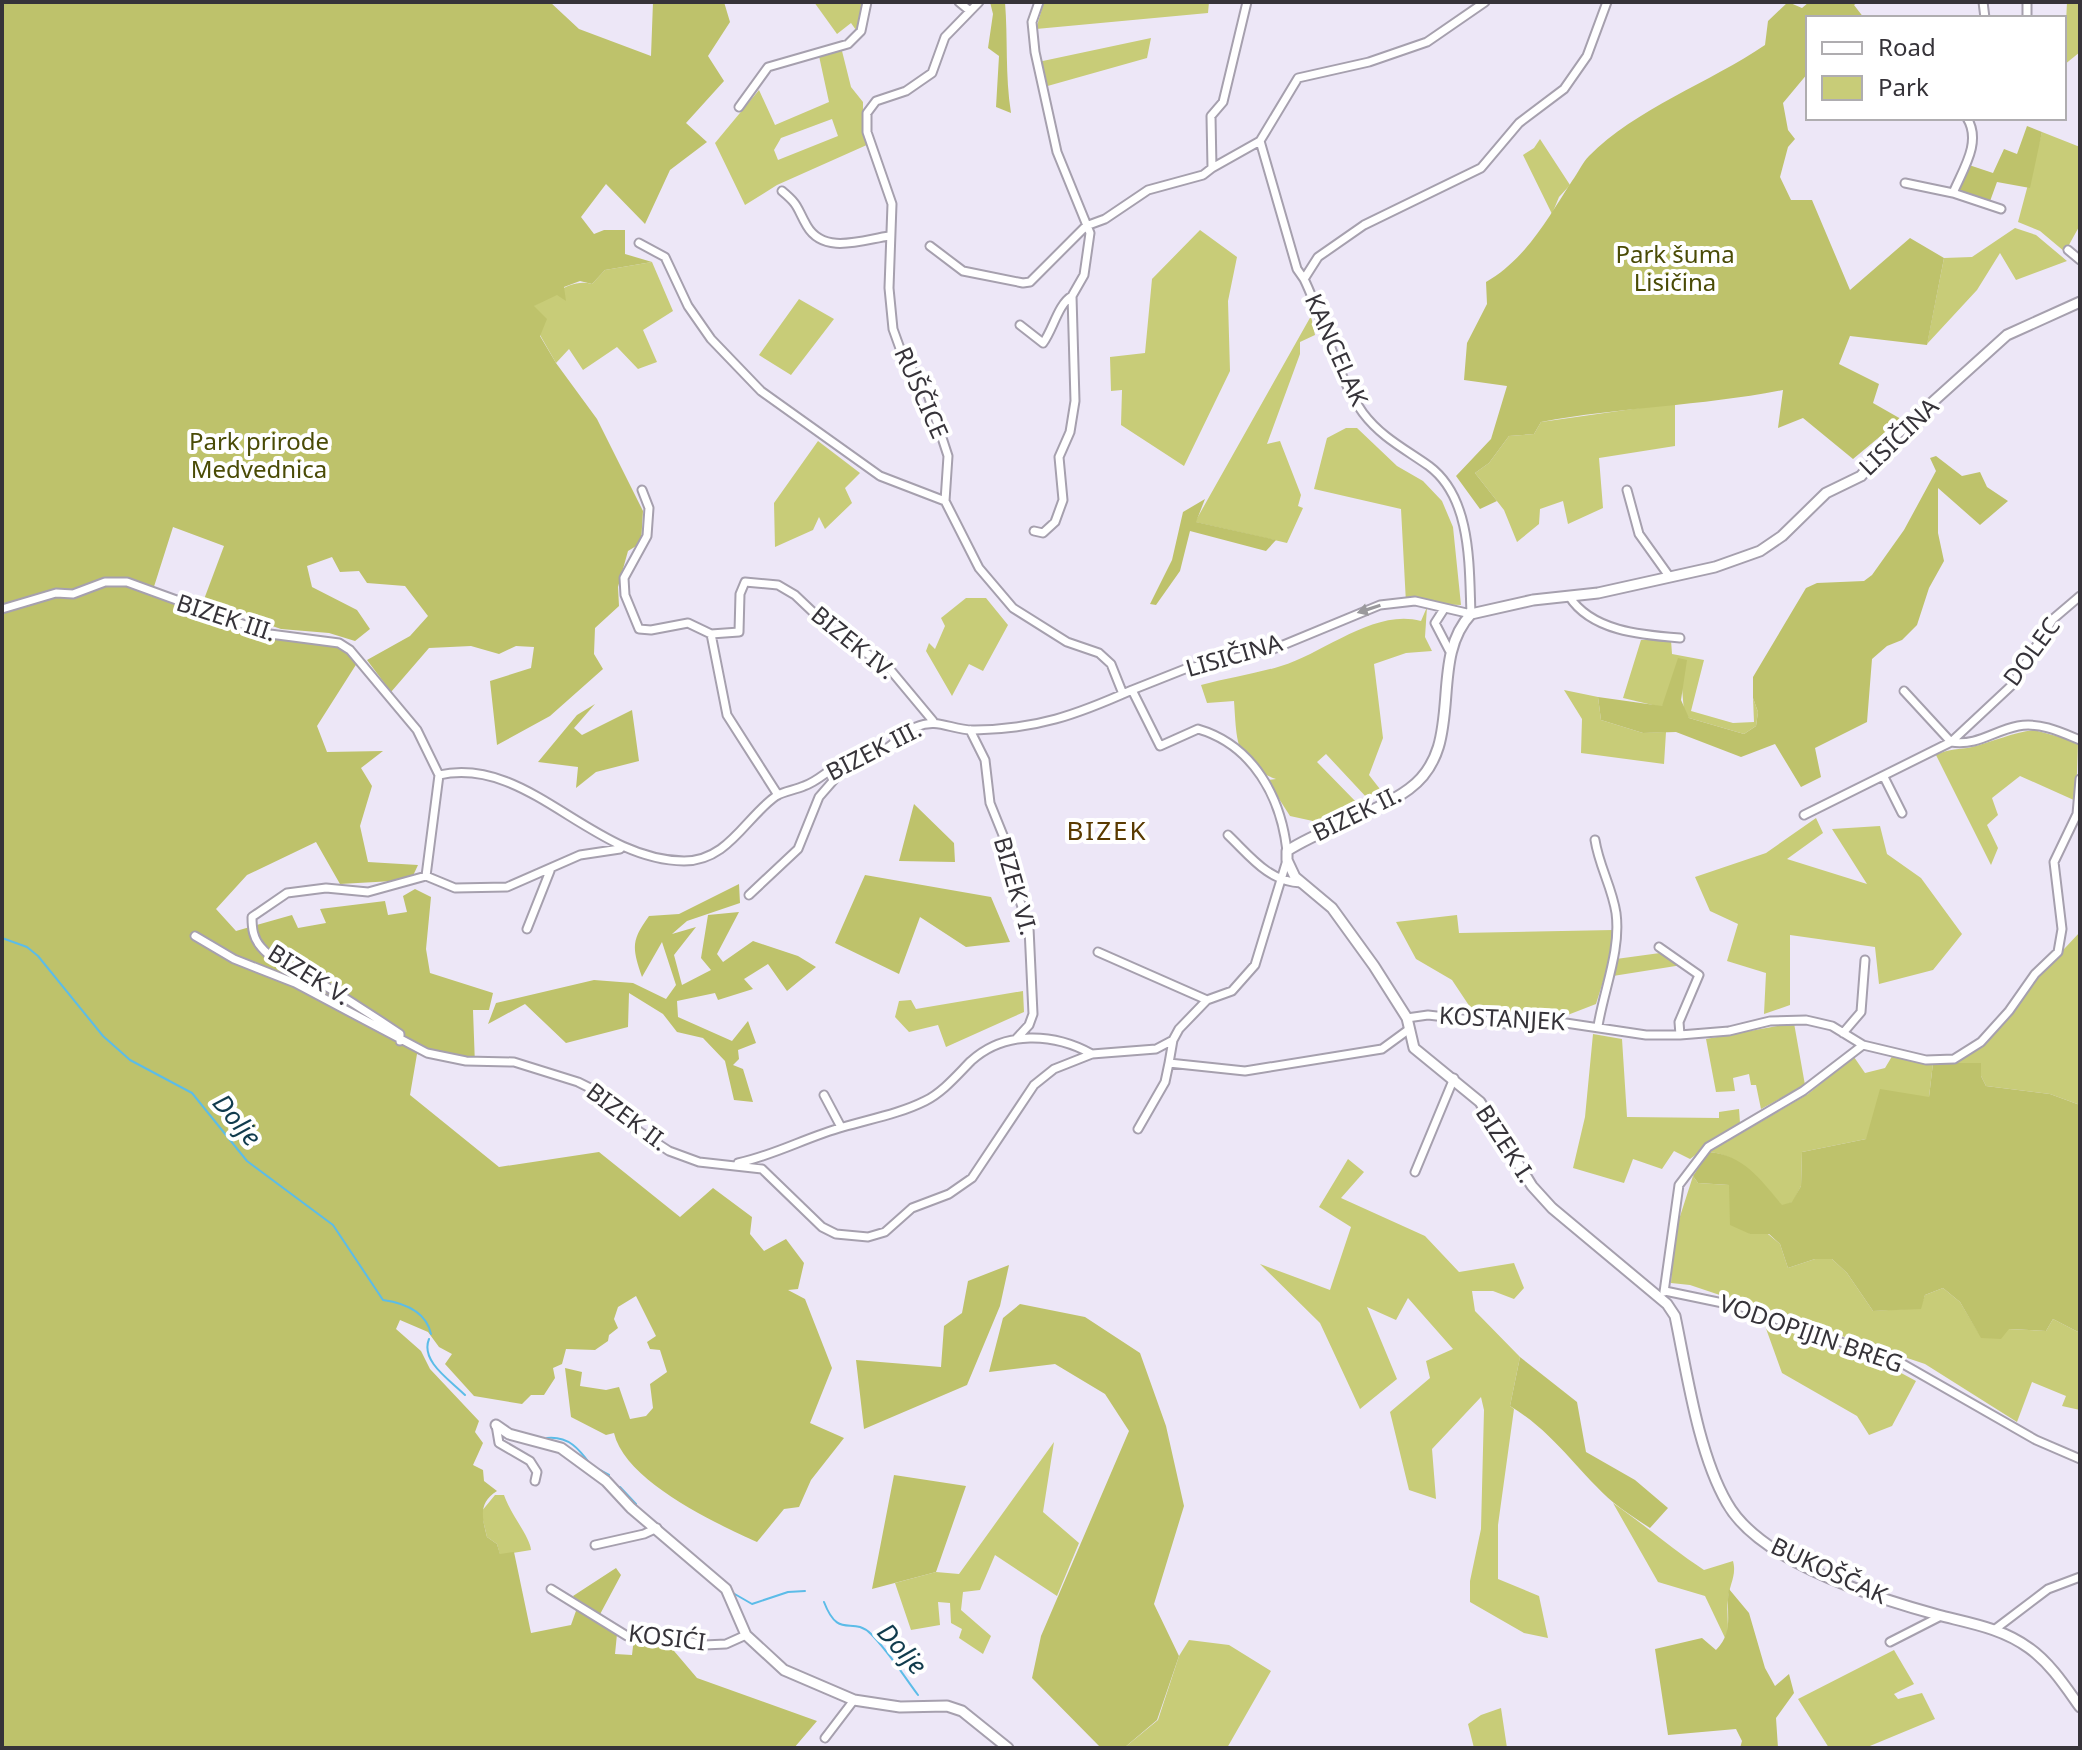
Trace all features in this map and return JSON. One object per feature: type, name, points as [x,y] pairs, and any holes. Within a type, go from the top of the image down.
[{"type":"street","points":[[739,107],[768,67],[848,44],[861,31],[867,2]]},
{"type":"street","points":[[959,2],[970,11]]},
{"type":"street","name":"RUŠČICE","points":[[945,501],[948,456],[939,424],[928,395],[902,354],[893,329],[890,191],[867,132],[867,113],[876,101],[906,91],[932,73],[945,37],[979,2]]},
{"type":"street","points":[[1020,325],[1043,343],[1054,329],[1065,300],[1072,296],[1084,275],[1089,257],[1090,233],[1057,152],[1035,52],[1032,22],[1039,2]]},
{"type":"street","points":[[1212,168],[1211,116],[1223,102],[1247,2]]},
{"type":"street","points":[[930,246],[963,271],[1023,283],[1041,274],[1086,226],[1105,219],[1148,190],[1203,175],[1260,141],[1298,78],[1369,62],[1427,42],[1485,2]]},
{"type":"street","name":"KANCELAK","points":[[1471,614],[1468,562],[1454,498],[1440,476],[1390,441],[1362,412],[1348,388],[1304,279],[1318,257],[1364,225],[1481,168],[1519,123],[1564,89],[1587,56],[1607,2]]},
{"type":"street","points":[[1953,193],[1973,145],[1975,133],[1968,120]]},
{"type":"street","points":[[1260,141],[1297,269],[1304,279]]},
{"type":"street","points":[[1905,183],[1953,193],[2001,209]]},
{"type":"street","points":[[782,191],[800,206],[807,226],[818,239],[836,245],[889,236]]},
{"type":"street","points":[[639,243],[665,257],[688,306],[711,339],[761,391],[880,476],[945,501],[979,568],[1013,608],[1067,642],[1099,653],[1111,664],[1123,694]]},
{"type":"street","points":[[2068,250],[2080,260]]},
{"type":"street","points":[[1034,531],[1043,533],[1055,522],[1063,500],[1059,457],[1070,432],[1075,401],[1072,296]]},
{"type":"street","name":"LISIČINA","points":[[1132,690],[1185,669],[1271,650],[1380,605],[1415,601],[1471,614],[1731,563],[1770,545],[1826,493],[1861,476],[1895,436],[2007,335],[2080,302]]},
{"type":"street","points":[[642,490],[649,508],[647,536],[624,578],[625,595],[639,629],[651,630],[688,623],[711,634],[727,715],[778,795]]},
{"type":"street","points":[[1627,490],[1639,534],[1669,576]]},
{"type":"street","name":"BIZEK III.","points":[[2,609],[56,593],[73,594],[105,582],[127,582],[161,597],[280,637],[339,643],[350,650],[417,730],[439,775],[466,772],[519,786],[623,848],[675,860],[703,858],[728,844],[778,795],[805,786],[850,761],[877,753],[907,732],[933,721],[970,730],[1068,718],[1132,690]]},
{"type":"street","name":"BIZEK IV.","points":[[711,634],[739,632],[740,594],[745,582],[778,585],[795,595],[846,641],[888,667],[933,721]]},
{"type":"street","points":[[1569,596],[1586,616],[1639,635],[1680,638]]},
{"type":"street","name":"DOLEC","points":[[1804,815],[1951,742],[2012,685],[2053,619],[2080,596]]},
{"type":"street","name":"BIZEK II.","points":[[1444,609],[1435,623],[1449,650]]},
{"type":"street","name":"BIZEK II.","points":[[195,936],[234,959],[295,983],[427,1053],[466,1061],[514,1062],[561,1075],[596,1091],[631,1126],[669,1151],[699,1162],[762,1169],[822,1227],[836,1234],[868,1237],[885,1232],[912,1208],[949,1194],[972,1178],[1034,1085],[1054,1069],[1092,1054],[1136,1053],[1156,1049],[1173,1040],[1207,1000],[1232,991],[1255,965],[1287,855],[1410,789],[1433,757],[1443,730],[1449,650],[1471,614]]},
{"type":"street","points":[[1132,690],[1160,746],[1198,729],[1224,739],[1243,753],[1277,805],[1287,855],[1301,883],[1332,908],[1407,1018],[1408,1030],[1382,1049],[1245,1071],[1169,1063]]},
{"type":"street","points":[[1904,691],[1951,742],[1973,743],[2023,725],[2057,730],[2080,740]]},
{"type":"street","name":"BIZEK VI.","points":[[970,730],[985,760],[990,803],[1011,855],[1017,892],[1029,928],[1033,1014],[1029,1025],[1014,1040]]},
{"type":"street","points":[[749,895],[798,849],[819,797],[850,761]]},
{"type":"street","points":[[439,775],[426,876],[455,888],[507,887],[580,855],[623,848]]},
{"type":"street","points":[[1884,777],[1902,813]]},
{"type":"street","name":"KOSTANJEK","points":[[1407,1018],[1428,1015],[1506,1024],[1559,1022],[1646,1035],[1729,1031],[1770,1021],[1806,1020],[1832,1026],[1863,1045],[1926,1060],[1954,1059],[1981,1042],[2009,1011],[2035,974],[2058,952],[2062,929],[2054,862],[2077,814],[2080,779]]},
{"type":"street","points":[[1228,835],[1278,880],[1301,883]]},
{"type":"street","name":"KOSTANJEK","points":[[1595,840],[1599,866],[1616,914],[1615,951],[1598,1026]]},
{"type":"street","points":[[527,929],[551,869]]},
{"type":"street","name":"BIZEK V.","points":[[400,1041],[400,1034],[367,1011],[310,977],[279,963],[261,946],[253,933],[252,917],[287,893],[326,888],[368,892],[426,876]]},
{"type":"street","points":[[1659,947],[1699,975],[1679,1022],[1680,1035]]},
{"type":"street","points":[[1098,952],[1207,1000]]},
{"type":"street","points":[[1843,1033],[1861,1012],[1865,960]]},
{"type":"street","name":"BIZEK I.","points":[[1408,1030],[1414,1048],[1480,1102],[1532,1186],[1552,1208],[1663,1294]]},
{"type":"street","points":[[732,1165],[772,1156],[841,1127],[923,1102],[936,1095],[983,1051],[1014,1040],[1056,1039],[1092,1054]]},
{"type":"street","points":[[1138,1129],[1165,1082],[1173,1040]]},
{"type":"street","points":[[1663,1294],[1679,1185],[1708,1147],[1803,1091],[1863,1045]]},
{"type":"street","points":[[1415,1172],[1454,1078]]},
{"type":"street","points":[[824,1095],[841,1127]]},
{"type":"street","name":"VODOPIJIN BREG","points":[[1663,1294],[1742,1307],[1903,1364],[2036,1440],[2080,1459]]},
{"type":"street","name":"BUKOŠČAK","points":[[1663,1294],[1675,1316],[1704,1443],[1727,1504],[1764,1541],[1792,1559],[1885,1599],[1994,1630],[2040,1656],[2080,1707]]},
{"type":"street","points":[[496,1425],[499,1443],[530,1461],[537,1472],[535,1481]]},
{"type":"street","points":[[496,1425],[509,1434],[561,1448],[606,1481],[631,1508],[726,1589],[746,1635],[784,1670],[854,1700],[900,1707],[947,1706],[962,1711],[1005,1747]]},
{"type":"street","points":[[595,1545],[657,1528]]},
{"type":"street","points":[[1994,1630],[2048,1589],[2080,1577]]},
{"type":"street","name":"KOSIĆI","points":[[551,1589],[627,1636],[665,1636],[704,1645],[726,1644],[746,1635]]},
{"type":"street","points":[[1890,1642],[1941,1616]]},
{"type":"street","points":[[825,1738],[854,1700]]},
{"type":"green space","name":"Park prirode Medvednica","points":[[2,2],[550,2],[579,29],[651,56],[653,2],[724,2],[730,22],[708,56],[724,81],[686,123],[707,142],[670,170],[645,224],[606,184],[581,217],[594,234],[604,230],[625,230],[625,254],[652,262],[605,270],[592,284],[580,281],[564,287],[566,301],[557,295],[534,306],[547,319],[540,336],[597,419],[643,511],[641,543],[628,551],[618,587],[619,606],[595,628],[594,654],[603,669],[550,716],[497,745],[490,681],[531,668],[534,647],[516,646],[499,654],[471,646],[429,648],[391,692],[367,660],[410,636],[428,616],[405,586],[367,583],[359,571],[340,572],[332,557],[307,566],[312,587],[357,610],[370,629],[355,641],[329,633],[281,629],[203,602],[224,546],[173,527],[151,596],[281,640],[339,647],[359,660],[317,726],[327,752],[383,751],[361,768],[372,786],[360,826],[368,862],[418,865],[411,880],[340,884],[316,842],[247,875],[216,909],[236,931],[292,915],[298,928],[326,923],[320,909],[385,901],[388,915],[407,912],[403,896],[415,889],[431,897],[426,949],[430,973],[493,993],[489,1010],[473,1010],[475,1065],[417,1054],[410,1095],[499,1167],[599,1152],[680,1217],[713,1188],[752,1217],[750,1234],[764,1251],[786,1239],[804,1263],[798,1289],[788,1290],[805,1299],[832,1368],[810,1423],[844,1438],[811,1480],[799,1507],[784,1509],[757,1542],[696,1512],[653,1484],[622,1451],[614,1433],[606,1435],[571,1417],[565,1368],[582,1372],[580,1386],[606,1390],[619,1387],[630,1419],[646,1416],[653,1408],[650,1384],[667,1372],[660,1350],[650,1349],[647,1342],[656,1336],[636,1296],[618,1307],[614,1319],[618,1328],[609,1335],[608,1341],[595,1350],[566,1349],[562,1364],[553,1368],[555,1378],[544,1395],[531,1395],[522,1404],[474,1396],[445,1364],[452,1354],[439,1347],[428,1332],[400,1320],[396,1329],[421,1351],[430,1369],[479,1421],[475,1432],[483,1443],[473,1465],[483,1470],[484,1481],[497,1491],[484,1506],[485,1530],[487,1537],[497,1544],[500,1554],[514,1552],[531,1633],[571,1625],[577,1608],[617,1634],[615,1654],[632,1655],[634,1638],[663,1638],[697,1678],[817,1721],[794,1748],[2,1748]]},
{"type":"green space","points":[[814,2],[864,2],[856,30],[851,23],[837,34]]},
{"type":"green space","points":[[990,2],[1005,2],[1011,113],[996,107],[999,56],[988,48],[993,14]]},
{"type":"green space","points":[[1044,2],[1209,2],[1208,13],[1036,29]]},
{"type":"green space","name":"Park šuma Lisičina","points":[[1788,2],[1802,8],[1809,2],[1858,2],[1854,5],[1862,16],[1806,16],[1806,75],[1783,103],[1788,130],[1795,139],[1788,147],[1780,177],[1791,200],[1812,200],[1850,290],[1910,238],[1944,258],[1927,345],[1850,336],[1839,364],[1879,384],[1873,403],[1901,419],[1853,459],[1803,418],[1778,428],[1783,390],[1541,422],[1534,434],[1509,436],[1489,463],[1475,473],[1497,501],[1480,509],[1456,476],[1491,439],[1507,386],[1464,380],[1467,343],[1487,304],[1486,282],[1524,250],[1589,156],[1628,124],[1765,45],[1768,21]]},
{"type":"green space","points":[[2067,2],[2080,2],[2080,52],[2066,63]]},
{"type":"green space","points":[[1151,38],[1147,58],[1044,87],[1038,62]]},
{"type":"green space","points":[[842,51],[851,87],[863,102],[863,126],[869,144],[777,185],[745,205],[715,143],[759,90],[775,125],[829,102],[819,56]],"holes":[[[832,119],[838,136],[778,160],[774,150],[781,138]]]},
{"type":"green space","points":[[2027,126],[2042,132],[2030,188],[1997,182],[1989,204],[1956,196],[1966,164],[1993,173],[2004,149],[2017,154]]},
{"type":"green space","points":[[2042,132],[2080,147],[2080,225],[2065,252],[2040,231],[2018,222]]},
{"type":"green space","points":[[1540,139],[1570,185],[1559,197],[1552,214],[1523,155],[1534,148]]},
{"type":"green space","points":[[2015,228],[2036,235],[2067,261],[2016,280],[2000,253],[1977,290],[1927,344],[1944,258],[1972,257]]},
{"type":"green space","points":[[1200,230],[1237,257],[1228,301],[1230,371],[1184,466],[1121,425],[1122,390],[1111,391],[1110,357],[1145,353],[1152,279]]},
{"type":"green space","points":[[652,262],[673,311],[643,330],[657,362],[638,369],[617,347],[583,370],[569,349],[556,363],[540,335],[533,306],[568,286],[592,284],[605,270]]},
{"type":"green space","points":[[799,299],[834,319],[791,375],[759,355]]},
{"type":"green space","points":[[1311,316],[1315,335],[1300,342],[1300,354],[1267,444],[1280,441],[1301,495],[1298,506],[1303,508],[1287,543],[1195,522]]},
{"type":"green space","points":[[1675,403],[1675,446],[1599,458],[1603,508],[1568,524],[1563,501],[1540,509],[1539,524],[1517,542],[1504,510],[1475,473],[1489,463],[1509,436],[1534,434],[1541,422]]},
{"type":"green space","points":[[1346,428],[1357,428],[1397,466],[1423,481],[1442,501],[1453,527],[1461,605],[1406,603],[1401,509],[1314,489],[1327,438]]},
{"type":"green space","points":[[818,441],[860,473],[845,488],[852,503],[825,529],[819,517],[813,530],[775,547],[774,503]]},
{"type":"green space","points":[[1936,456],[1962,476],[1980,472],[1987,487],[2008,501],[1980,525],[1938,488],[1938,533],[1944,561],[1929,588],[1917,625],[1902,640],[1887,646],[1872,659],[1867,722],[1815,748],[1821,777],[1801,787],[1775,744],[1741,757],[1676,732],[1643,733],[1601,720],[1598,697],[1662,706],[1678,658],[1687,660],[1681,700],[1689,718],[1744,734],[1756,726],[1758,712],[1753,698],[1753,677],[1806,588],[1817,583],[1864,581],[1872,575],[1904,530],[1936,471],[1930,458]]},
{"type":"green space","points":[[1205,499],[1196,522],[1276,540],[1266,551],[1190,531],[1180,571],[1156,605],[1150,604],[1172,560],[1183,512]]},
{"type":"green space","points":[[966,598],[986,598],[1008,625],[983,671],[969,664],[952,696],[926,651],[929,643],[935,649],[945,626],[941,618]]},
{"type":"green space","points":[[1427,607],[1425,637],[1432,651],[1406,653],[1374,664],[1383,738],[1369,775],[1383,793],[1368,799],[1326,754],[1317,762],[1359,805],[1322,823],[1290,816],[1267,780],[1276,779],[1252,766],[1240,749],[1234,701],[1207,703],[1201,685],[1281,666],[1368,626],[1404,619],[1421,621]]},
{"type":"green space","points":[[1641,640],[1671,640],[1672,654],[1704,660],[1691,711],[1733,723],[1754,722],[1753,698],[1758,712],[1756,726],[1744,734],[1689,718],[1684,712],[1682,688],[1661,707],[1623,698]]},
{"type":"green space","points":[[1564,690],[1598,697],[1601,720],[1643,733],[1666,732],[1664,764],[1581,753],[1582,719]]},
{"type":"green space","points":[[595,704],[574,728],[582,735],[632,710],[639,761],[596,772],[576,788],[578,767],[538,762],[577,715]]},
{"type":"green space","points":[[2034,730],[2078,742],[2076,801],[2020,776],[1992,798],[1998,815],[1987,825],[1998,848],[1991,865],[1936,755]]},
{"type":"green space","points":[[914,804],[954,843],[955,862],[899,861]]},
{"type":"green space","points":[[1816,818],[1823,833],[1787,859],[1867,884],[1832,829],[1880,826],[1887,854],[1921,878],[1962,934],[1933,970],[1879,984],[1875,947],[1790,935],[1790,1005],[1764,1014],[1766,973],[1727,961],[1738,924],[1710,911],[1695,877],[1766,853]]},
{"type":"green space","points":[[865,875],[991,897],[1010,942],[966,947],[920,917],[899,974],[835,943]]},
{"type":"green space","points":[[739,884],[740,903],[687,921],[672,934],[696,927],[674,955],[682,985],[711,970],[701,958],[708,915],[739,912],[717,954],[723,962],[753,941],[798,956],[816,967],[787,991],[768,964],[744,979],[753,989],[718,1000],[715,993],[677,1001],[678,1017],[732,1041],[748,1021],[756,1043],[738,1050],[739,1059],[733,1065],[743,1069],[753,1102],[734,1100],[725,1061],[703,1038],[677,1032],[663,1014],[629,993],[628,1027],[566,1043],[525,1004],[488,1024],[496,1003],[594,980],[633,983],[666,999],[676,985],[662,942],[642,977],[635,945],[643,925],[649,916],[679,914]]},
{"type":"green space","points":[[1457,915],[1459,933],[1613,930],[1612,953],[1596,1004],[1565,1016],[1474,1013],[1452,980],[1416,959],[1396,922]]},
{"type":"green space","points":[[2080,932],[2080,1105],[2050,1094],[1986,1086],[1981,1076],[1956,1063],[1987,1043],[2035,980]]},
{"type":"green space","points":[[1660,953],[1682,965],[1613,976],[1616,959]]},
{"type":"green space","points":[[1023,991],[1024,1012],[946,1047],[938,1025],[909,1032],[895,1017],[899,1001],[911,1000],[916,1009]]},
{"type":"green space","points":[[1794,1023],[1805,1085],[1761,1109],[1756,1085],[1751,1085],[1749,1074],[1733,1078],[1735,1091],[1716,1092],[1706,1039]]},
{"type":"green space","points":[[1593,1034],[1622,1039],[1627,1117],[1719,1118],[1719,1112],[1739,1109],[1740,1123],[1690,1159],[1674,1151],[1662,1169],[1633,1159],[1624,1183],[1573,1168],[1585,1117]]},
{"type":"green space","points":[[1894,1053],[1933,1063],[1929,1097],[1866,1139],[1802,1152],[1801,1186],[1793,1202],[1782,1206],[1741,1164],[1709,1152],[1808,1094],[1854,1057],[1865,1073],[1885,1068]]},
{"type":"green space","points":[[1933,1063],[1981,1063],[1981,1076],[1986,1086],[2050,1094],[2080,1105],[2080,1333],[2053,1319],[2046,1331],[2009,1329],[2001,1339],[1981,1338],[1960,1302],[1943,1288],[1925,1295],[1921,1309],[1873,1311],[1847,1273],[1832,1259],[1815,1259],[1788,1268],[1780,1244],[1769,1234],[1750,1234],[1730,1225],[1729,1185],[1698,1183],[1693,1176],[1709,1152],[1721,1154],[1751,1170],[1782,1205],[1792,1202],[1801,1186],[1802,1152],[1866,1139],[1880,1089],[1929,1097]]},
{"type":"green space","points":[[1348,1159],[1364,1172],[1341,1198],[1425,1236],[1459,1272],[1514,1263],[1524,1288],[1514,1299],[1493,1291],[1472,1291],[1475,1311],[1520,1357],[1510,1406],[1514,1409],[1498,1525],[1498,1579],[1539,1596],[1548,1638],[1524,1633],[1470,1602],[1470,1581],[1481,1529],[1484,1410],[1481,1397],[1432,1449],[1436,1499],[1409,1490],[1390,1412],[1430,1378],[1426,1361],[1453,1349],[1408,1298],[1396,1320],[1367,1307],[1397,1379],[1360,1409],[1320,1323],[1260,1264],[1330,1290],[1351,1227],[1319,1207]]},
{"type":"green space","points":[[1693,1176],[1698,1183],[1729,1185],[1750,1234],[1768,1234],[1780,1244],[1788,1268],[1815,1259],[1832,1259],[1847,1273],[1873,1311],[1920,1308],[1925,1295],[1943,1288],[1960,1302],[1978,1332],[2008,1329],[2046,1331],[2053,1319],[2080,1333],[2080,1410],[2062,1406],[2066,1396],[2032,1382],[2017,1422],[1925,1364],[1690,1285],[1671,1283],[1674,1235]]},
{"type":"green space","points":[[1009,1265],[1000,1306],[967,1385],[864,1429],[856,1360],[941,1367],[944,1326],[962,1313],[968,1281]]},
{"type":"green space","points":[[1020,1304],[1085,1317],[1140,1353],[1166,1426],[1184,1506],[1154,1604],[1179,1656],[1157,1720],[1124,1748],[1101,1748],[1032,1678],[1041,1636],[1129,1431],[1105,1394],[1055,1364],[989,1372],[1003,1318]]},
{"type":"green space","points":[[1764,1323],[1890,1367],[1916,1381],[1892,1426],[1869,1435],[1857,1416],[1782,1373]]},
{"type":"green space","points":[[1520,1357],[1577,1402],[1586,1452],[1635,1480],[1668,1508],[1650,1528],[1614,1503],[1540,1428],[1510,1406]]},
{"type":"green space","points":[[1054,1442],[1043,1512],[1079,1543],[1057,1596],[995,1555],[980,1590],[963,1592],[961,1610],[991,1636],[983,1654],[959,1638],[962,1629],[951,1623],[950,1603],[938,1602],[940,1625],[911,1630],[895,1583],[936,1572],[959,1574]]},
{"type":"green space","points":[[894,1475],[966,1486],[936,1572],[872,1589]]},
{"type":"green space","points":[[495,1495],[504,1495],[531,1550],[500,1555],[497,1544],[487,1537],[481,1512]]},
{"type":"green space","points":[[1613,1503],[1704,1570],[1733,1561],[1726,1640],[1705,1596],[1658,1582]]},
{"type":"green space","points":[[616,1568],[621,1575],[598,1618],[579,1605],[573,1596]]},
{"type":"green space","points":[[1729,1589],[1749,1613],[1765,1668],[1775,1686],[1789,1674],[1794,1693],[1776,1718],[1778,1748],[1740,1748],[1742,1741],[1736,1729],[1668,1735],[1655,1649],[1702,1638],[1716,1650],[1727,1629]]},
{"type":"green space","points":[[1189,1640],[1229,1645],[1271,1671],[1227,1748],[1124,1748],[1158,1720],[1179,1656]]},
{"type":"green space","points":[[1894,1650],[1914,1684],[1894,1694],[1898,1699],[1922,1693],[1935,1719],[1865,1748],[1829,1748],[1798,1699]]},
{"type":"green space","points":[[1501,1708],[1507,1748],[1474,1748],[1468,1724],[1481,1715]]},
{"type":"waterway","name":"Dolje","points":[[2,938],[27,947],[38,956],[103,1036],[130,1060],[192,1093],[247,1161],[333,1225],[383,1300],[399,1303],[419,1314],[431,1334]]},
{"type":"waterway","name":"Dolje","points":[[429,1339],[427,1347],[432,1362],[465,1395]]},
{"type":"waterway","name":"Dolje","points":[[547,1438],[567,1441],[591,1465]]},
{"type":"waterway","name":"Dolje","points":[[596,1468],[609,1475]]},
{"type":"waterway","name":"Dolje","points":[[620,1487],[636,1504]]},
{"type":"waterway","name":"Dolje","points":[[733,1593],[752,1604],[788,1592],[805,1591]]},
{"type":"waterway","name":"Dolje","points":[[824,1602],[835,1621],[858,1626],[871,1634],[918,1695]]},
{"type":"district","name":"BIZEK","points":[[1107,831]]}]
